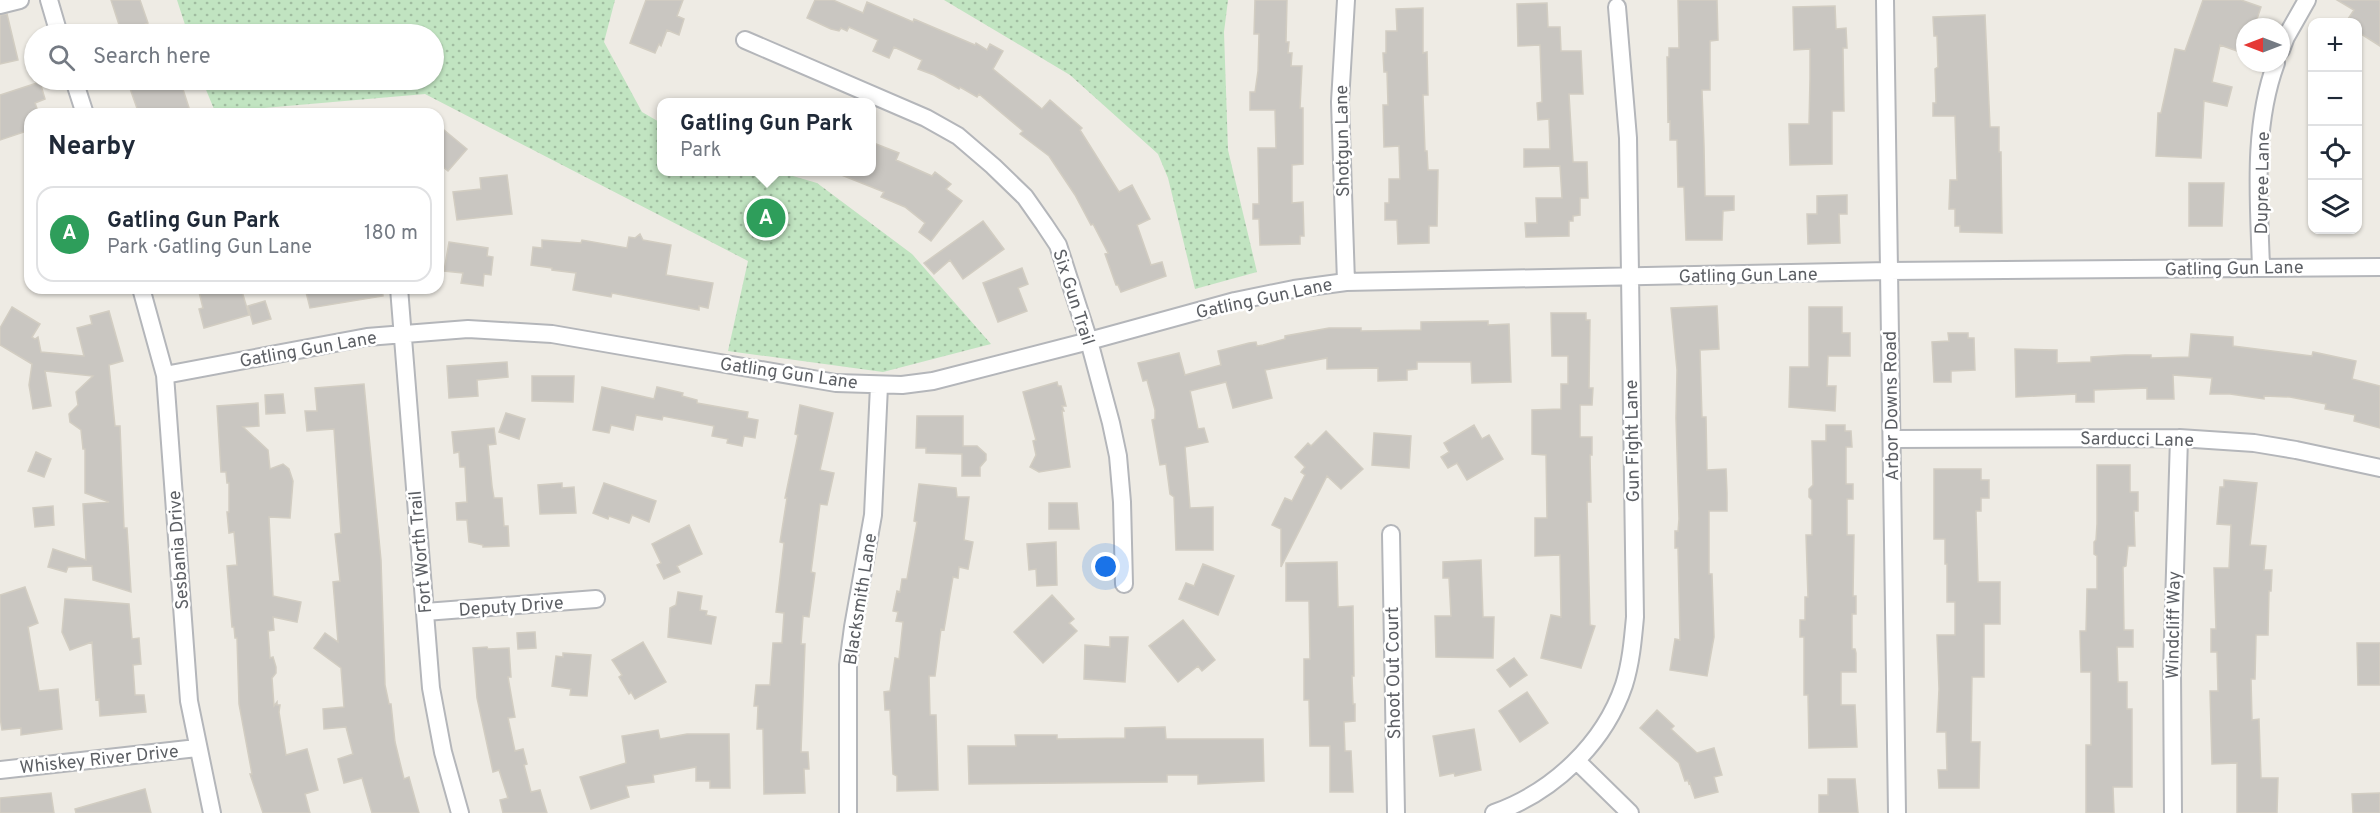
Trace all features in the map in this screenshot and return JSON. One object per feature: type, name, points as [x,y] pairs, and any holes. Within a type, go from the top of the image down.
[{"type":"street","points":[[0,4],[20,0]]},
{"type":"street","points":[[49,0],[56,24]]},
{"type":"street","name":"Shotgun Lane","points":[[1346,0],[1340,102],[1346,282]]},
{"type":"street","name":"Arbor Downs Road","points":[[1885,0],[1897,813]]},
{"type":"street","points":[[2290,30],[2307,0]]},
{"type":"street","name":"Gun Fight Lane","points":[[1494,813],[1514,805],[1542,788],[1577,761],[1597,738],[1624,684],[1632,647],[1635,617],[1628,138],[1617,8]]},
{"type":"street","name":"Six Gun Trail","points":[[745,40],[926,118],[958,136],[1025,197],[1058,245],[1089,341],[1118,456],[1122,502],[1124,584]]},
{"type":"street","name":"Dupree Lane","points":[[2261,268],[2258,164],[2263,120],[2274,72]]},
{"type":"street","points":[[78,90],[84,108]]},
{"type":"street","name":"Gatling Gun Lane","points":[[165,375],[367,337],[468,329],[552,334],[836,383],[902,385],[933,381],[1234,301],[1294,288],[1346,282],[1889,271],[2380,267]]},
{"type":"street","name":"Sesbania Drive","points":[[143,294],[165,375],[189,701],[212,813]]},
{"type":"street","name":"Fort Worth Trail","points":[[400,294],[434,717],[460,813]]},
{"type":"street","name":"Blacksmith Lane","points":[[848,813],[848,665],[873,515],[879,386]]},
{"type":"street","name":"Sarducci Lane","points":[[1892,439],[2179,438],[2254,443],[2380,468]]},
{"type":"street","name":"Windcliff Way","points":[[2173,813],[2172,661],[2179,438]]},
{"type":"street","name":"Shoot Out Court","points":[[1390,534],[1396,813]]},
{"type":"street","name":"Deputy Drive","points":[[425,612],[596,599]]},
{"type":"street","name":"Whiskey River Drive","points":[[0,770],[197,748]]},
{"type":"street","points":[[1577,761],[1630,813]]},
{"type":"green space","points":[[177,0],[615,0],[604,42],[642,112],[657,121],[657,176],[793,176],[817,183],[912,254],[991,344],[883,372],[728,351],[748,261],[425,94],[264,108],[214,108],[206,90],[444,90],[444,24],[185,24]]},
{"type":"green space","points":[[944,0],[1228,0],[1224,32],[1228,150],[1257,272],[1195,289],[1168,178],[1158,154],[1070,75]]},
{"type":"building","points":[[111,0],[140,0],[148,23],[119,24]]},
{"type":"building","points":[[646,0],[683,0],[677,16],[684,19],[679,35],[667,30],[661,46],[659,44],[655,53],[630,43]]},
{"type":"building","points":[[815,0],[833,0],[863,13],[867,2],[913,22],[914,19],[975,45],[976,43],[987,50],[990,44],[1003,51],[993,69],[1042,109],[1050,100],[1082,128],[1080,130],[1119,192],[1132,185],[1150,219],[1137,225],[1151,265],[1162,262],[1166,276],[1121,292],[1116,285],[1105,254],[1108,253],[1093,224],[1091,225],[1075,195],[1049,156],[1020,134],[1023,131],[979,94],[977,97],[918,69],[922,60],[894,47],[889,58],[873,51],[878,40],[849,27],[847,31],[841,28],[839,31],[807,18]]},
{"type":"building","points":[[1255,0],[1287,0],[1288,53],[1292,53],[1291,66],[1302,66],[1300,108],[1303,108],[1303,164],[1292,165],[1292,203],[1303,202],[1304,236],[1300,236],[1300,244],[1260,245],[1259,219],[1253,219],[1253,204],[1259,204],[1258,148],[1276,148],[1275,110],[1250,110],[1250,92],[1255,92],[1258,71],[1259,34],[1254,34]]},
{"type":"building","points":[[1678,0],[1717,0],[1718,40],[1710,41],[1710,90],[1702,90],[1705,196],[1734,196],[1734,210],[1723,211],[1722,240],[1686,240],[1684,187],[1678,187],[1677,140],[1670,140],[1670,121],[1668,122],[1667,57],[1669,57],[1669,48],[1679,48]]},
{"type":"building","points":[[2203,0],[2241,0],[2261,7],[2257,18],[2236,18],[2236,51],[2220,45],[2212,82],[2232,87],[2227,106],[2204,101],[2201,158],[2156,156],[2158,113],[2161,113],[2175,49],[2185,51]]},
{"type":"building","points":[[2337,0],[2380,0],[2380,46],[2362,35],[2362,18],[2349,18],[2354,10]]},
{"type":"building","points":[[1547,3],[1548,27],[1560,27],[1561,51],[1581,51],[1583,94],[1569,94],[1573,162],[1587,162],[1588,198],[1580,198],[1580,215],[1573,216],[1573,221],[1569,221],[1569,236],[1526,237],[1525,223],[1537,223],[1536,198],[1562,198],[1560,166],[1524,167],[1524,149],[1550,149],[1549,119],[1538,120],[1537,103],[1542,102],[1540,45],[1518,46],[1517,4]]},
{"type":"building","points":[[1835,6],[1836,29],[1846,28],[1847,48],[1843,48],[1844,111],[1832,111],[1832,164],[1790,165],[1789,124],[1809,124],[1810,79],[1810,49],[1794,50],[1793,7]]},
{"type":"building","points":[[1423,8],[1423,53],[1427,52],[1428,95],[1423,95],[1425,151],[1427,151],[1428,170],[1438,170],[1437,226],[1429,226],[1429,243],[1398,244],[1397,220],[1385,220],[1385,203],[1389,203],[1389,179],[1400,179],[1399,146],[1384,147],[1383,105],[1388,105],[1387,72],[1384,72],[1383,53],[1386,53],[1386,31],[1397,31],[1396,9]]},
{"type":"building","points":[[7,14],[18,60],[0,64],[0,15]]},
{"type":"building","points":[[1985,15],[1990,127],[1999,127],[1999,152],[2001,152],[2002,233],[1960,232],[1960,226],[1955,226],[1955,209],[1949,209],[1950,180],[1957,180],[1955,116],[1933,116],[1933,103],[1936,103],[1935,69],[1938,67],[1937,36],[1934,36],[1933,17]]},
{"type":"building","points":[[24,87],[24,90],[42,90],[45,99],[35,103],[37,108],[24,108],[24,132],[0,140],[0,95]]},
{"type":"building","points":[[131,90],[183,90],[189,108],[137,108]]},
{"type":"building","points":[[444,130],[467,149],[448,171],[444,168]]},
{"type":"building","points":[[876,144],[899,153],[896,160],[932,176],[935,172],[951,184],[946,189],[962,201],[931,241],[919,232],[925,223],[905,207],[881,197],[884,192],[844,176],[876,176]]},
{"type":"building","points":[[507,175],[512,214],[457,220],[453,192],[481,189],[480,178]]},
{"type":"building","points":[[2189,183],[2224,183],[2222,226],[2189,226]]},
{"type":"building","points":[[1847,195],[1847,214],[1839,214],[1840,243],[1808,244],[1807,214],[1817,214],[1817,196]]},
{"type":"building","points":[[983,221],[1004,249],[963,279],[950,260],[934,274],[924,263]]},
{"type":"building","points":[[640,234],[643,240],[671,245],[666,275],[713,283],[708,308],[699,306],[699,310],[612,293],[611,297],[573,290],[576,273],[531,265],[533,247],[542,248],[542,240],[581,243],[582,240],[627,248],[629,237],[635,238]]},
{"type":"building","points":[[449,242],[488,248],[487,256],[493,257],[491,275],[484,274],[483,286],[461,283],[463,273],[444,271]]},
{"type":"building","points":[[1022,268],[1028,284],[1018,288],[1027,311],[998,322],[983,283]]},
{"type":"building","points":[[200,294],[243,294],[249,315],[204,328],[199,309],[203,308]]},
{"type":"building","points":[[306,294],[383,294],[383,296],[310,308]]},
{"type":"building","points":[[265,301],[271,319],[253,324],[248,306]]},
{"type":"building","points":[[1717,306],[1719,349],[1700,350],[1702,417],[1706,417],[1707,470],[1726,469],[1727,493],[1727,511],[1709,511],[1709,574],[1712,574],[1714,637],[1707,676],[1670,670],[1675,639],[1680,640],[1678,548],[1675,548],[1675,531],[1678,531],[1679,519],[1677,370],[1671,308]]},
{"type":"building","points":[[12,307],[40,324],[32,337],[35,339],[38,337],[41,352],[84,356],[77,328],[92,324],[90,316],[109,311],[123,361],[109,365],[115,426],[120,426],[124,528],[127,528],[131,592],[93,580],[92,566],[68,567],[66,572],[48,567],[53,549],[86,560],[83,504],[109,502],[85,493],[85,449],[83,449],[81,430],[70,422],[69,414],[78,405],[76,392],[93,376],[45,371],[51,406],[33,409],[29,385],[32,364],[0,345],[0,328]]},
{"type":"building","points":[[1809,307],[1842,307],[1842,333],[1850,333],[1850,356],[1828,356],[1827,386],[1836,386],[1835,411],[1789,407],[1790,367],[1809,367]]},
{"type":"building","points":[[1551,313],[1586,313],[1586,320],[1590,320],[1589,388],[1593,388],[1592,405],[1580,405],[1580,437],[1592,437],[1591,502],[1587,502],[1590,625],[1595,626],[1581,668],[1541,658],[1551,615],[1561,617],[1560,555],[1535,556],[1535,518],[1547,518],[1546,455],[1532,454],[1532,410],[1561,409],[1561,384],[1568,384],[1568,356],[1552,356]]},
{"type":"building","points":[[1488,321],[1488,325],[1509,324],[1511,382],[1472,383],[1471,362],[1417,362],[1417,369],[1407,370],[1407,380],[1378,381],[1378,368],[1327,369],[1327,358],[1265,370],[1272,398],[1233,408],[1226,382],[1190,391],[1198,429],[1204,428],[1208,442],[1185,447],[1190,508],[1213,507],[1213,550],[1176,550],[1174,497],[1170,494],[1166,464],[1160,465],[1152,420],[1155,419],[1155,410],[1147,380],[1143,381],[1138,363],[1179,353],[1185,375],[1221,365],[1218,351],[1256,342],[1257,346],[1263,345],[1285,339],[1285,336],[1329,328],[1361,328],[1361,331],[1421,330],[1421,322]]},
{"type":"building","points":[[1948,333],[1968,333],[1968,338],[1974,338],[1975,370],[1951,371],[1951,382],[1934,382],[1932,342],[1949,341]]},
{"type":"building","points":[[2191,334],[2233,337],[2233,346],[2312,356],[2313,352],[2356,361],[2352,379],[2380,386],[2380,428],[2354,421],[2355,415],[2325,409],[2326,404],[2290,397],[2264,396],[2264,399],[2230,394],[2210,394],[2212,378],[2173,375],[2174,399],[2147,399],[2147,388],[2094,390],[2094,402],[2076,402],[2076,394],[2016,397],[2015,349],[2057,350],[2057,363],[2091,362],[2091,357],[2125,355],[2151,355],[2151,358],[2189,357]]},
{"type":"building","points":[[507,362],[508,377],[477,380],[478,396],[449,398],[447,366]]},
{"type":"building","points":[[532,376],[574,376],[573,402],[532,401]]},
{"type":"building","points":[[1057,382],[1058,386],[1061,386],[1066,406],[1062,406],[1064,411],[1062,411],[1070,467],[1039,472],[1030,467],[1036,455],[1033,441],[1036,440],[1023,392]]},
{"type":"building","points":[[364,384],[381,560],[385,685],[389,704],[391,704],[395,742],[404,779],[409,777],[419,813],[372,813],[362,778],[344,783],[338,759],[353,754],[346,727],[324,729],[323,709],[344,707],[341,668],[314,648],[325,633],[338,642],[333,582],[340,581],[335,534],[341,533],[334,429],[307,431],[305,411],[317,411],[315,388]]},
{"type":"building","points":[[602,387],[654,399],[657,387],[683,393],[682,396],[697,400],[697,403],[748,412],[747,418],[758,420],[755,438],[744,436],[742,446],[727,443],[728,439],[712,436],[714,426],[663,416],[662,420],[636,415],[633,430],[611,425],[609,433],[593,430]]},
{"type":"building","points":[[283,394],[285,413],[266,414],[265,395]]},
{"type":"building","points":[[258,403],[259,426],[243,427],[268,450],[270,469],[283,464],[289,469],[293,481],[290,518],[269,517],[273,596],[301,602],[297,622],[273,617],[274,630],[268,631],[270,658],[273,657],[276,667],[276,673],[272,678],[274,706],[277,702],[277,705],[280,705],[279,712],[286,755],[307,749],[318,790],[305,794],[310,813],[263,813],[250,774],[252,774],[239,704],[237,638],[235,638],[234,627],[232,627],[227,566],[237,565],[234,532],[229,533],[227,512],[229,512],[229,483],[227,483],[226,472],[221,472],[217,406]]},
{"type":"building","points":[[800,405],[833,413],[820,470],[834,473],[827,505],[820,504],[811,572],[815,573],[809,617],[803,616],[801,644],[805,644],[801,752],[808,752],[809,769],[804,769],[805,793],[764,794],[763,729],[757,729],[758,706],[754,706],[756,685],[770,685],[773,643],[782,643],[784,613],[776,612],[784,543],[780,542],[787,498],[785,498],[798,435],[795,434]]},
{"type":"building","points":[[506,413],[525,419],[519,439],[499,432]]},
{"type":"building","points":[[917,416],[963,416],[963,446],[977,446],[986,454],[986,460],[980,467],[980,476],[962,476],[962,454],[926,453],[926,448],[916,448]]},
{"type":"building","points":[[1474,425],[1482,439],[1489,435],[1503,459],[1467,480],[1457,463],[1448,468],[1441,457],[1449,452],[1444,443]]},
{"type":"building","points":[[1826,425],[1845,425],[1845,431],[1851,431],[1852,447],[1846,447],[1846,484],[1853,484],[1853,499],[1847,499],[1847,535],[1854,535],[1853,596],[1856,596],[1856,614],[1852,614],[1852,649],[1855,649],[1856,653],[1856,672],[1841,672],[1841,705],[1855,705],[1857,747],[1809,748],[1808,695],[1804,695],[1804,637],[1800,637],[1800,620],[1805,620],[1805,597],[1808,597],[1806,535],[1812,535],[1812,500],[1809,497],[1809,489],[1813,485],[1812,441],[1826,441]]},
{"type":"building","points":[[494,428],[496,444],[488,445],[492,486],[494,498],[502,498],[504,526],[508,526],[509,546],[483,547],[483,545],[469,542],[467,520],[457,520],[456,503],[467,502],[465,467],[460,467],[459,452],[454,453],[452,432]]},
{"type":"building","points":[[1326,431],[1363,469],[1341,489],[1327,476],[1281,567],[1281,529],[1272,525],[1285,498],[1292,501],[1305,475],[1301,472],[1305,467],[1295,457],[1308,443],[1311,446]]},
{"type":"building","points":[[1374,433],[1411,436],[1409,468],[1372,465]]},
{"type":"building","points":[[36,452],[51,459],[44,477],[28,471]]},
{"type":"building","points":[[2097,465],[2130,465],[2130,492],[2138,492],[2138,511],[2134,511],[2135,546],[2128,546],[2126,566],[2123,567],[2124,630],[2133,630],[2133,647],[2117,647],[2118,682],[2127,682],[2127,709],[2132,709],[2132,787],[2113,787],[2114,813],[2086,813],[2086,745],[2091,745],[2091,672],[2081,672],[2080,631],[2086,631],[2087,589],[2097,589],[2097,556],[2094,554],[2094,542],[2097,524]]},
{"type":"building","points":[[1934,469],[1981,469],[1981,480],[1989,480],[1989,498],[1981,498],[1981,511],[1976,511],[1978,582],[2000,582],[2000,624],[1984,624],[1984,677],[1972,677],[1971,742],[1980,742],[1979,788],[1939,788],[1938,770],[1947,770],[1946,732],[1937,732],[1939,689],[1937,635],[1955,635],[1955,602],[1947,602],[1945,539],[1934,539]]},
{"type":"building","points":[[2224,480],[2257,483],[2250,545],[2266,546],[2264,570],[2272,570],[2268,635],[2256,635],[2255,679],[2251,679],[2252,720],[2259,719],[2261,778],[2278,778],[2277,813],[2237,813],[2237,763],[2212,764],[2210,691],[2218,691],[2217,652],[2211,652],[2211,629],[2216,629],[2214,568],[2229,568],[2231,525],[2217,524],[2220,487],[2224,487]]},
{"type":"building","points":[[562,483],[562,488],[574,487],[576,513],[540,514],[538,485]]},
{"type":"building","points":[[604,483],[656,501],[649,522],[632,515],[629,523],[593,513]]},
{"type":"building","points":[[919,484],[956,488],[957,497],[969,497],[964,540],[973,542],[968,569],[959,567],[958,578],[953,577],[944,630],[941,629],[935,676],[929,676],[930,715],[936,715],[938,790],[897,791],[897,776],[893,774],[890,710],[885,710],[884,692],[890,691],[895,658],[899,659],[903,622],[896,621],[898,612],[893,611],[902,579],[907,579],[917,522],[914,521]]},
{"type":"building","points":[[1049,503],[1077,503],[1079,529],[1049,529]]},
{"type":"building","points":[[53,506],[54,525],[35,527],[33,508]]},
{"type":"building","points":[[689,525],[702,554],[677,566],[680,572],[664,579],[657,565],[661,563],[652,544]]},
{"type":"building","points":[[1056,542],[1057,585],[1037,586],[1036,569],[1029,570],[1027,544]]},
{"type":"building","points":[[1481,560],[1483,617],[1494,617],[1493,658],[1436,657],[1435,616],[1451,616],[1449,578],[1443,578],[1443,562]]},
{"type":"building","points":[[1337,562],[1338,607],[1353,606],[1354,676],[1352,676],[1355,721],[1344,722],[1345,751],[1351,751],[1353,792],[1330,792],[1330,746],[1310,746],[1309,700],[1304,700],[1304,659],[1310,659],[1309,601],[1286,601],[1286,563]]},
{"type":"building","points":[[1203,564],[1234,576],[1218,615],[1179,599],[1186,583],[1194,586]]},
{"type":"building","points":[[25,587],[38,623],[28,627],[39,691],[58,689],[62,729],[21,735],[21,728],[2,730],[0,717],[0,595]]},
{"type":"building","points":[[678,592],[702,596],[700,610],[707,611],[706,615],[716,617],[711,644],[668,637],[670,608],[676,605]]},
{"type":"building","points":[[1052,595],[1074,619],[1069,623],[1077,631],[1043,663],[1014,632]]},
{"type":"building","points":[[65,599],[129,604],[132,639],[139,638],[141,664],[133,665],[135,695],[144,695],[146,712],[100,716],[99,699],[96,700],[92,642],[70,650],[62,632]]},
{"type":"building","points":[[1183,620],[1215,660],[1202,671],[1198,666],[1178,682],[1149,646]]},
{"type":"building","points":[[535,632],[536,648],[518,649],[517,633]]},
{"type":"building","points":[[1110,637],[1128,637],[1125,682],[1084,679],[1085,645],[1110,647]]},
{"type":"building","points":[[643,642],[666,682],[635,699],[631,692],[629,694],[619,677],[622,675],[612,660]]},
{"type":"building","points":[[2357,643],[2380,643],[2380,685],[2358,685]]},
{"type":"building","points":[[487,647],[488,649],[509,648],[511,677],[508,677],[515,717],[508,718],[515,751],[523,749],[527,764],[524,765],[531,792],[540,790],[547,813],[503,813],[500,800],[508,798],[499,770],[493,772],[477,698],[473,648]]},
{"type":"building","points":[[563,653],[591,655],[587,696],[570,695],[571,689],[552,686],[556,656],[563,657]]},
{"type":"building","points":[[1514,658],[1527,675],[1510,687],[1497,670]]},
{"type":"building","points":[[1527,692],[1548,723],[1520,742],[1499,711]]},
{"type":"building","points":[[1657,710],[1674,726],[1671,729],[1697,753],[1714,748],[1722,775],[1714,777],[1718,792],[1695,798],[1690,783],[1688,780],[1685,781],[1679,763],[1640,728]]},
{"type":"building","points":[[1165,727],[1166,739],[1263,739],[1264,781],[1198,784],[1198,775],[1167,775],[1167,782],[969,784],[968,746],[1016,746],[1015,735],[1057,735],[1057,739],[1125,738],[1125,728]]},
{"type":"building","points":[[1474,729],[1481,770],[1455,776],[1454,773],[1440,776],[1433,736]]},
{"type":"building","points":[[658,730],[660,739],[687,734],[729,734],[730,788],[710,788],[710,781],[696,781],[696,767],[653,775],[654,782],[626,786],[629,797],[591,809],[580,777],[626,763],[622,736]]},
{"type":"building","points":[[1828,779],[1855,779],[1858,813],[1819,813],[1819,795],[1828,795]]},
{"type":"building","points":[[145,789],[151,813],[76,813],[75,809]]},
{"type":"building","points":[[51,793],[54,813],[0,813],[0,798]]},
{"type":"building","points":[[2380,793],[2380,813],[2353,813],[2352,794]]},
{"type":"place","name":"Gatling Gun Park","points":[[766,218]]}]
